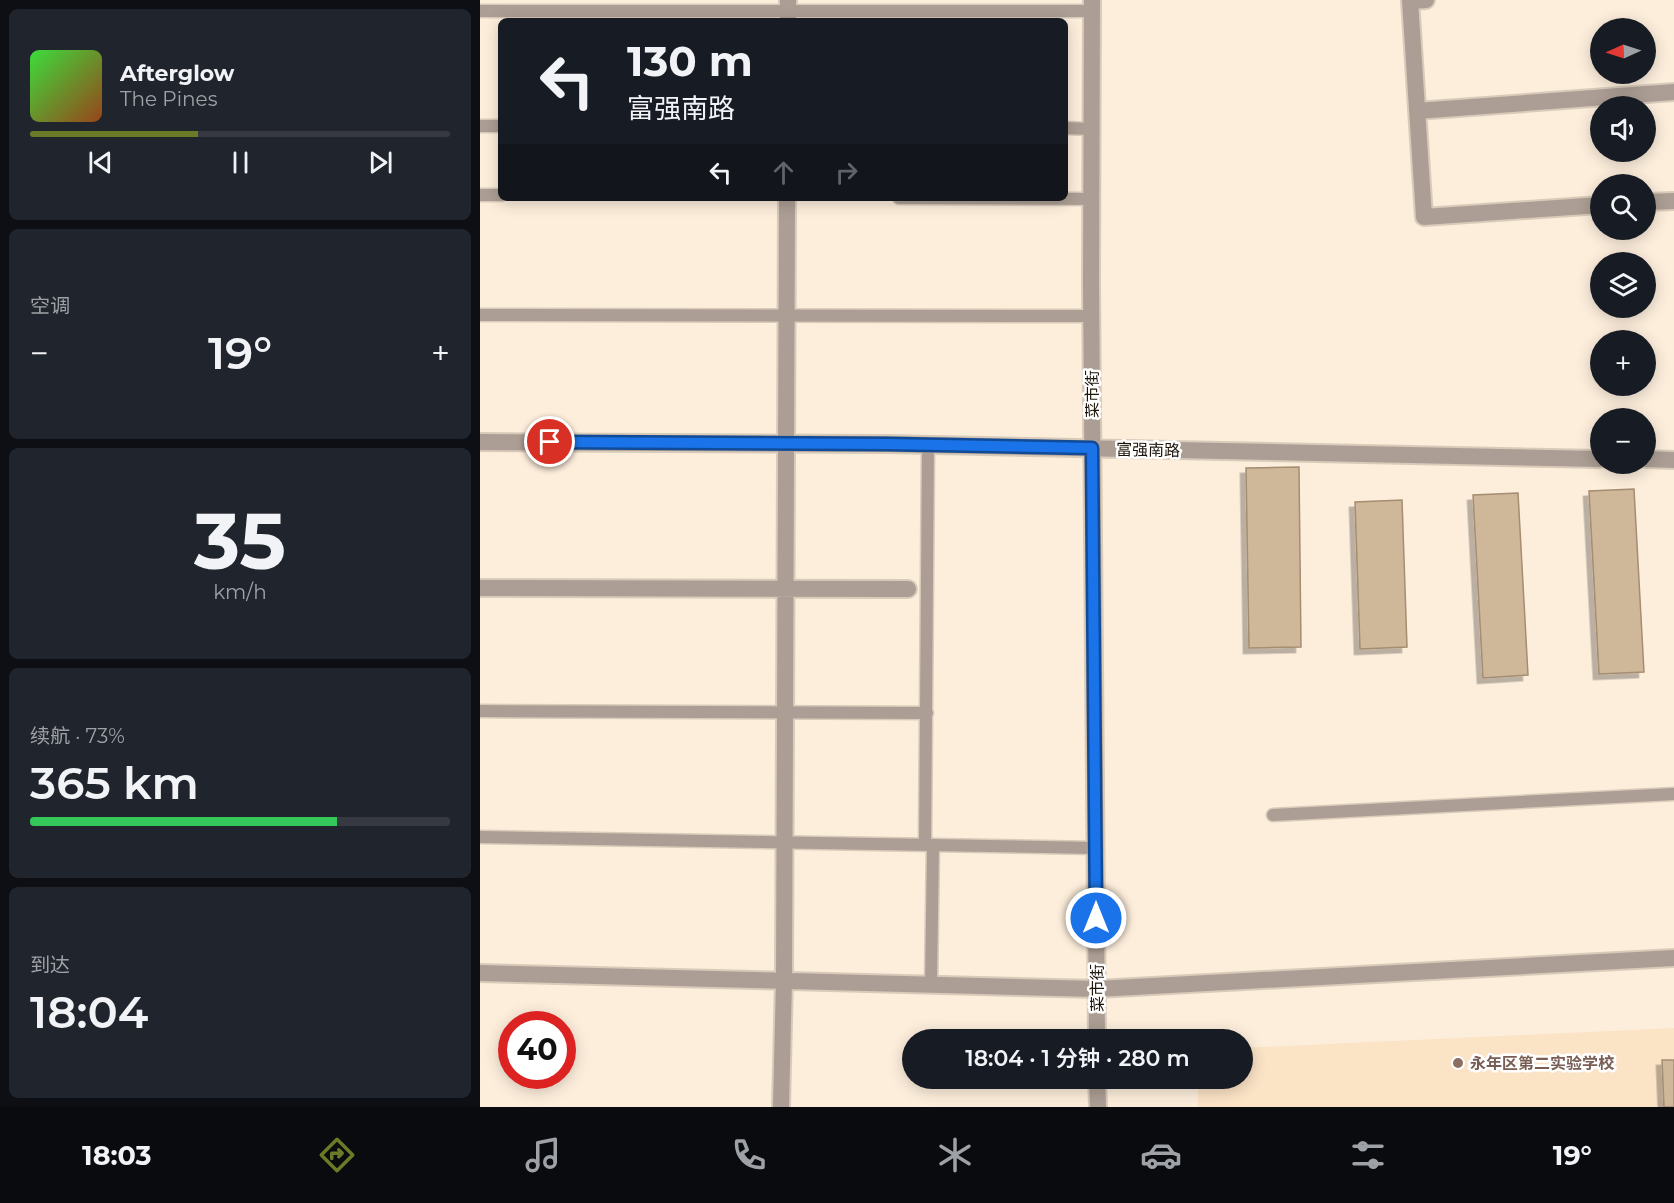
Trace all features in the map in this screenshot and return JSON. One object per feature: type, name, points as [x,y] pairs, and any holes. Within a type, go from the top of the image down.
[{"type":"street","points":[[1416,0],[1417,111],[1424,217],[1590,206]]},
{"type":"street","name":"菜市街","points":[[1092,6],[1091,316],[1097,1029]]},
{"type":"street","points":[[1417,111],[1674,92]]},
{"type":"street","points":[[781,1107],[784,980],[787,201]]},
{"type":"street","points":[[1656,202],[1674,201]]},
{"type":"street","name":"富强南路","points":[[480,442],[928,445],[1590,459]]},
{"type":"street","points":[[1656,459],[1674,460]]},
{"type":"street","points":[[480,588],[908,589]]},
{"type":"street","points":[[480,973],[1096,989],[1674,958]]},
{"type":"street","points":[[1097,1089],[1098,1107]]},
{"type":"lane","points":[[480,11],[788,11],[1092,6]]},
{"type":"lane","points":[[480,126],[498,126]]},
{"type":"lane","points":[[1068,128],[1092,129]]},
{"type":"lane","points":[[480,195],[498,195]]},
{"type":"lane","points":[[1068,200],[1091,200]]},
{"type":"lane","points":[[480,315],[1091,316]]},
{"type":"lane","points":[[928,445],[927,713],[931,984]]},
{"type":"lane","points":[[480,711],[927,713]]},
{"type":"lane","points":[[1273,815],[1674,794]]},
{"type":"lane","points":[[480,837],[1096,848]]},
{"type":"shaded area","name":"永年区第二实验学校","points":[[1674,1028],[1674,1107],[1198,1107],[1198,1089],[1253,1089],[1253,1047]]},
{"type":"building","points":[[1299,467],[1301,647],[1249,648],[1246,468]]},
{"type":"building","points":[[1634,489],[1644,672],[1599,674],[1589,491]]},
{"type":"building","points":[[1518,493],[1528,675],[1483,678],[1473,495]]},
{"type":"building","points":[[1402,500],[1407,647],[1360,649],[1355,502]]},
{"type":"building","points":[[1662,1060],[1674,1060],[1674,1107],[1664,1107]]},
{"type":"place","name":"永年区第二实验学校","points":[[1458,1063]]},
{"type":"route","points":[[550,442],[1092,448],[1096,918]]}]
